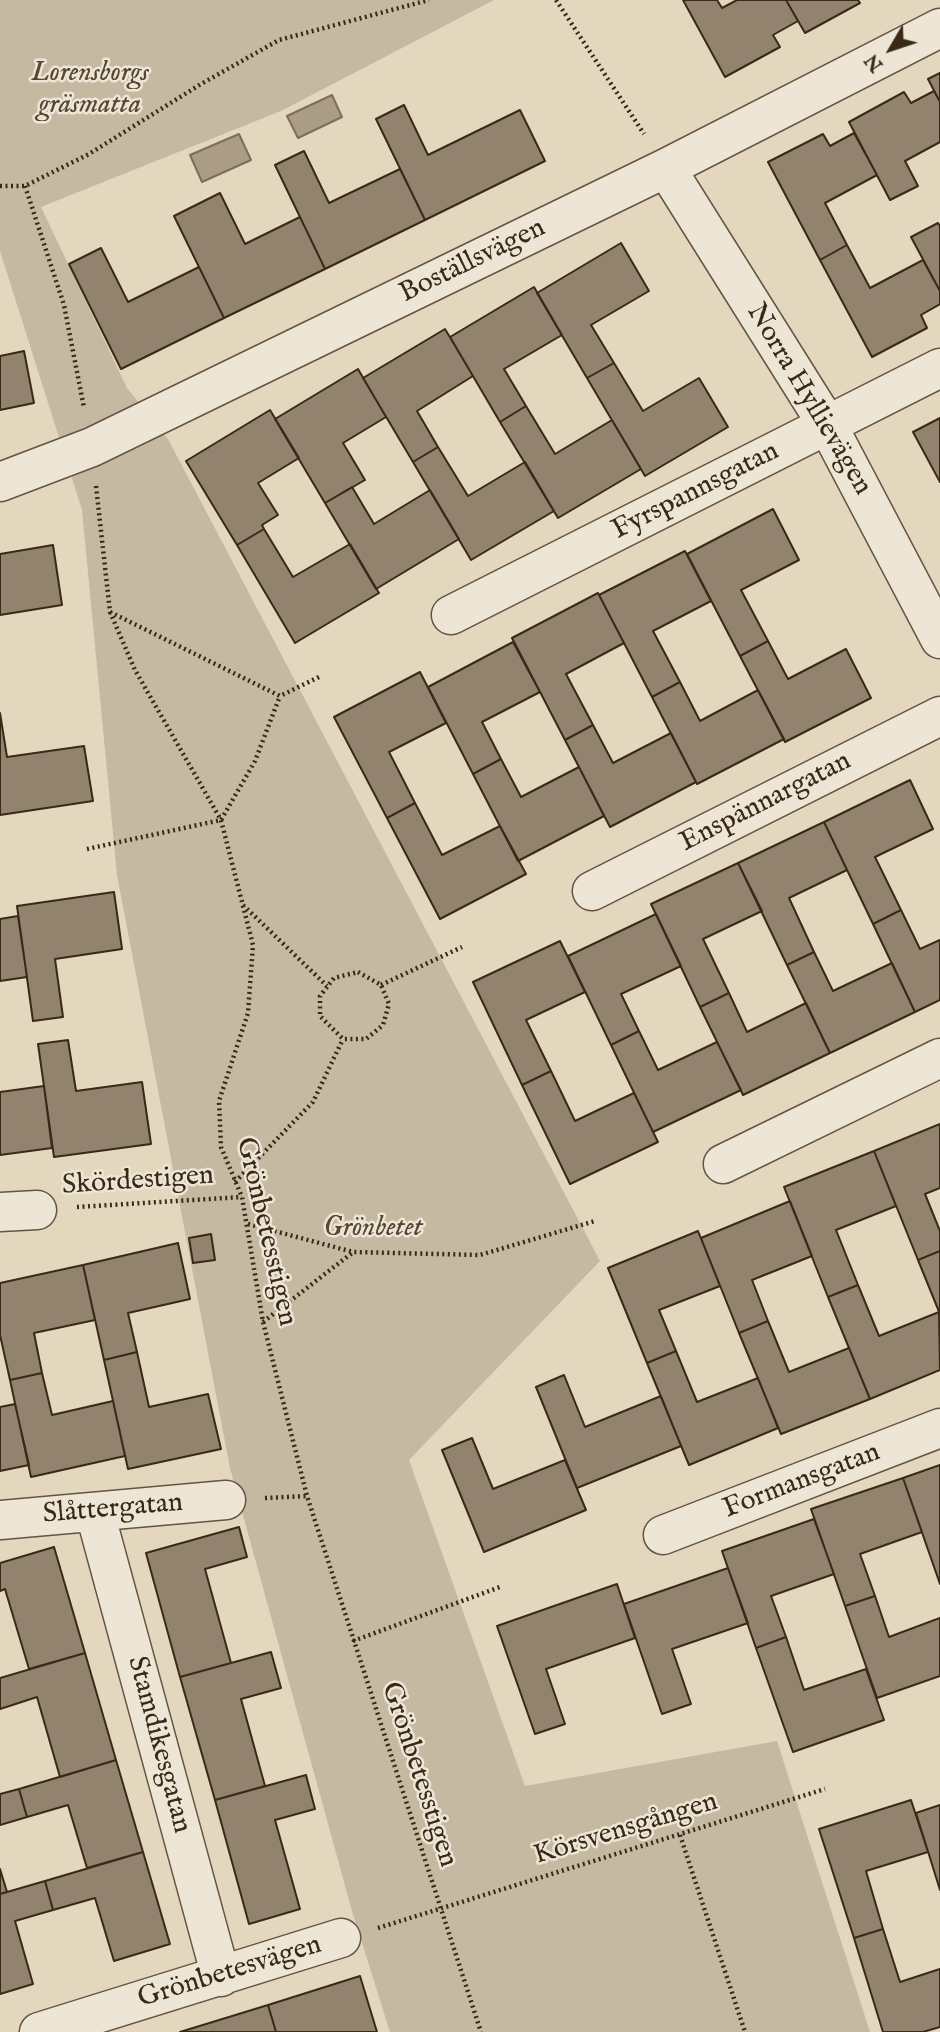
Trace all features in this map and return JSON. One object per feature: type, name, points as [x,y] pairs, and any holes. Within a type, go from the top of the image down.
[{"type":"street","name":"Boställsvägen","points":[[0,482],[92,447],[666,168],[940,28]]},
{"type":"street","name":"Norra Hyllievägen","points":[[666,168],[828,426],[940,639]]},
{"type":"street","name":"Fyrspannsgatan","points":[[451,615],[940,368]]},
{"type":"street","name":"Enspännargatan","points":[[592,891],[940,716]]},
{"type":"street","points":[[723,1164],[940,1058]]},
{"type":"street","points":[[0,1212],[37,1210]]},
{"type":"street","name":"Formansgatan","points":[[663,1535],[940,1428]]},
{"type":"street","name":"Slåttergatan","points":[[0,1520],[226,1500]]},
{"type":"street","name":"Stamdikesgatan","points":[[95,1513],[221,1977]]},
{"type":"street","name":"Grönbetesvägen","points":[[38,2032],[341,1938]]},
{"type":"path","points":[[0,186],[25,186],[89,154],[201,84],[279,40],[429,0]]},
{"type":"path","points":[[556,0],[666,168]]},
{"type":"path","name":"Grönbetesstigen","points":[[25,186],[64,305],[92,447],[110,612],[135,670],[221,820],[253,944],[248,1013],[219,1101],[221,1147],[242,1197],[263,1322],[307,1496],[481,2032]]},
{"type":"path","points":[[110,612],[280,696]]},
{"type":"path","points":[[87,849],[221,820],[255,761],[280,696],[321,676]]},
{"type":"path","points":[[242,904],[327,986]]},
{"type":"path","points":[[381,985],[462,947]]},
{"type":"path","points":[[358,972],[381,985],[389,1004],[383,1025],[366,1039],[342,1040],[320,1016],[320,996],[334,978],[358,972]]},
{"type":"path","points":[[235,1182],[313,1102],[342,1040]]},
{"type":"path","name":"Skördestigen","points":[[37,1210],[242,1197]]},
{"type":"path","points":[[248,1224],[353,1252],[480,1255],[595,1221]]},
{"type":"path","points":[[263,1322],[353,1252]]},
{"type":"path","points":[[353,1641],[500,1587]]},
{"type":"path","name":"Körsvensgången","points":[[341,1938],[440,1910],[825,1789]]},
{"type":"path","points":[[680,1835],[745,2032]]},
{"type":"green space","name":"Grönbetet","points":[[0,0],[494,0],[281,111],[41,207],[127,388],[168,439],[600,1261],[409,1460],[525,1786],[777,1741],[870,2032],[390,2032],[352,1911],[230,1468],[117,875],[82,510],[0,251]]},
{"type":"shaded area","points":[[332,95],[342,117],[298,138],[287,116]]},
{"type":"shaded area","points":[[239,134],[251,160],[202,182],[190,155]]},
{"type":"building","points":[[683,0],[717,0],[722,8],[737,0],[786,0],[798,21],[773,35],[780,47],[725,77]]},
{"type":"building","points":[[786,0],[858,0],[860,3],[805,33]]},
{"type":"building","points":[[940,73],[940,102],[928,79]]},
{"type":"building","points":[[934,91],[940,102],[940,142],[905,161],[918,186],[890,200],[849,122],[904,92],[911,103]]},
{"type":"building","points":[[404,105],[428,155],[520,110],[545,161],[425,220],[376,119]]},
{"type":"building","points":[[854,133],[877,175],[825,203],[847,245],[820,260],[768,162],[823,134],[830,146]]},
{"type":"building","points":[[304,151],[329,203],[400,169],[425,220],[325,269],[275,165]]},
{"type":"building","points":[[220,193],[245,244],[300,217],[325,269],[224,318],[174,216]]},
{"type":"building","points":[[938,223],[940,226],[940,291],[911,237]]},
{"type":"building","points":[[621,243],[649,291],[591,325],[614,363],[587,378],[537,293]]},
{"type":"building","points":[[847,245],[870,288],[923,260],[940,291],[940,304],[921,315],[927,328],[872,357],[820,260]]},
{"type":"building","points":[[101,248],[128,302],[199,267],[224,318],[121,369],[69,264]]},
{"type":"building","points":[[534,287],[562,335],[504,369],[526,406],[500,422],[450,337]]},
{"type":"building","points":[[445,329],[473,376],[417,411],[438,447],[413,462],[363,378]]},
{"type":"building","points":[[24,351],[34,403],[0,410],[0,356]]},
{"type":"building","points":[[614,363],[643,411],[699,378],[728,427],[645,476],[587,378]]},
{"type":"building","points":[[358,369],[386,417],[343,443],[365,480],[325,503],[275,419]]},
{"type":"building","points":[[526,406],[555,454],[612,420],[641,469],[558,518],[500,422]]},
{"type":"building","points":[[270,410],[299,458],[258,483],[278,515],[262,525],[264,529],[237,545],[186,461]]},
{"type":"building","points":[[940,418],[940,482],[913,432]]},
{"type":"building","points":[[438,447],[468,496],[525,462],[554,511],[471,560],[413,462]]},
{"type":"building","points":[[352,487],[374,524],[430,490],[459,539],[376,589],[325,503]]},
{"type":"building","points":[[773,509],[799,560],[741,590],[768,641],[740,656],[687,554]]},
{"type":"building","points":[[264,529],[293,577],[350,544],[379,593],[295,643],[237,545]]},
{"type":"building","points":[[53,545],[62,605],[0,615],[0,554]]},
{"type":"building","points":[[685,551],[711,601],[653,631],[680,682],[652,697],[599,595]]},
{"type":"building","points":[[598,593],[624,643],[566,674],[593,725],[565,740],[512,638]]},
{"type":"building","points":[[768,641],[788,679],[846,649],[871,698],[785,742],[740,656]]},
{"type":"building","points":[[513,642],[540,692],[482,722],[501,759],[473,774],[428,687]]},
{"type":"building","points":[[420,672],[446,723],[389,752],[415,803],[387,818],[334,717]]},
{"type":"building","points":[[680,682],[700,721],[758,690],[784,739],[697,784],[652,697]]},
{"type":"building","points":[[0,713],[7,757],[84,746],[93,801],[0,815]]},
{"type":"building","points":[[593,725],[613,763],[671,733],[696,782],[610,827],[565,740]]},
{"type":"building","points":[[501,759],[521,797],[579,767],[604,816],[518,861],[473,774]]},
{"type":"building","points":[[910,780],[933,829],[875,857],[901,910],[873,924],[824,822]]},
{"type":"building","points":[[415,803],[442,855],[500,826],[526,874],[440,919],[387,818]]},
{"type":"building","points":[[824,822],[847,870],[789,898],[814,952],[787,965],[738,863]]},
{"type":"building","points":[[738,863],[762,911],[703,939],[729,993],[700,1007],[651,904]]},
{"type":"building","points":[[114,892],[122,949],[55,959],[63,1017],[33,1021],[17,906]]},
{"type":"building","points":[[901,910],[920,949],[940,940],[940,1000],[915,1012],[873,924]]},
{"type":"building","points":[[656,914],[681,966],[621,994],[639,1031],[611,1045],[568,956]]},
{"type":"building","points":[[18,916],[27,977],[0,981],[0,919]]},
{"type":"building","points":[[560,941],[585,992],[526,1020],[551,1071],[522,1085],[473,982]]},
{"type":"building","points":[[814,952],[833,991],[892,963],[915,1012],[830,1053],[787,965]]},
{"type":"building","points":[[729,993],[747,1032],[806,1003],[830,1053],[743,1095],[700,1007]]},
{"type":"building","points":[[639,1031],[658,1070],[717,1042],[741,1090],[653,1132],[611,1045]]},
{"type":"building","points":[[68,1040],[76,1091],[142,1082],[151,1144],[54,1157],[38,1044]]},
{"type":"building","points":[[551,1071],[575,1121],[634,1093],[658,1142],[570,1184],[522,1085]]},
{"type":"building","points":[[44,1086],[52,1148],[0,1155],[0,1092]]},
{"type":"building","points":[[940,1124],[940,1188],[925,1194],[940,1231],[940,1251],[918,1260],[874,1151]]},
{"type":"building","points":[[874,1151],[896,1206],[836,1230],[858,1285],[828,1297],[784,1187]]},
{"type":"building","points":[[790,1201],[812,1256],[752,1280],[768,1321],[739,1333],[701,1238]]},
{"type":"building","points":[[698,1231],[720,1286],[659,1310],[676,1351],[647,1363],[608,1268]]},
{"type":"building","points":[[211,1234],[215,1260],[193,1263],[189,1238]]},
{"type":"building","points":[[178,1243],[190,1299],[128,1313],[137,1352],[104,1360],[83,1265]]},
{"type":"building","points":[[940,1251],[940,1314],[918,1260]]},
{"type":"building","points":[[83,1265],[95,1320],[34,1333],[42,1373],[10,1380],[0,1335],[0,1283]]},
{"type":"building","points":[[858,1285],[879,1336],[939,1312],[940,1370],[870,1399],[828,1297]]},
{"type":"building","points":[[768,1321],[789,1372],[849,1348],[870,1399],[781,1434],[739,1333]]},
{"type":"building","points":[[676,1351],[697,1402],[758,1378],[778,1428],[689,1465],[647,1363]]},
{"type":"building","points":[[137,1352],[149,1407],[208,1394],[221,1449],[128,1469],[104,1360]]},
{"type":"building","points":[[42,1373],[52,1415],[113,1401],[125,1456],[31,1477],[10,1380]]},
{"type":"building","points":[[564,1375],[585,1427],[661,1396],[681,1446],[577,1488],[536,1387]]},
{"type":"building","points":[[15,1404],[29,1465],[0,1471],[0,1407]]},
{"type":"building","points":[[472,1438],[493,1489],[565,1460],[586,1510],[484,1552],[442,1450]]},
{"type":"building","points":[[940,1465],[940,1584],[903,1478]]},
{"type":"building","points":[[903,1478],[922,1532],[860,1554],[875,1596],[845,1606],[811,1509]]},
{"type":"building","points":[[814,1519],[834,1574],[771,1596],[786,1637],[756,1648],[722,1551]]},
{"type":"building","points":[[239,1527],[247,1557],[205,1569],[231,1663],[180,1677],[146,1553]]},
{"type":"building","points":[[54,1547],[85,1653],[29,1669],[5,1589],[0,1591],[0,1563]]},
{"type":"building","points":[[728,1568],[748,1623],[672,1649],[691,1704],[662,1714],[624,1604]]},
{"type":"building","points":[[617,1584],[635,1638],[546,1669],[565,1724],[535,1734],[497,1626]]},
{"type":"building","points":[[875,1596],[889,1637],[940,1618],[940,1676],[877,1698],[845,1606]]},
{"type":"building","points":[[786,1637],[804,1690],[866,1669],[884,1720],[793,1752],[756,1648]]},
{"type":"building","points":[[271,1652],[281,1688],[241,1699],[265,1786],[215,1800],[180,1677]]},
{"type":"building","points":[[85,1653],[116,1760],[60,1777],[37,1697],[0,1709],[0,1678]]},
{"type":"building","points":[[116,1760],[143,1852],[87,1868],[68,1805],[27,1817],[19,1789]]},
{"type":"building","points":[[306,1775],[315,1809],[275,1820],[300,1909],[249,1924],[215,1800]]},
{"type":"building","points":[[19,1789],[27,1817],[0,1825],[0,1794]]},
{"type":"building","points":[[911,1800],[928,1852],[866,1871],[883,1929],[854,1938],[819,1829]]},
{"type":"building","points":[[940,1805],[940,1890],[916,1813]]},
{"type":"building","points":[[143,1852],[170,1944],[114,1961],[95,1898],[53,1910],[45,1881]]},
{"type":"building","points":[[0,1869],[7,1892],[0,1894]]},
{"type":"building","points":[[45,1881],[53,1910],[15,1921],[33,1984],[0,1994],[0,1894]]},
{"type":"building","points":[[883,1929],[900,1982],[940,1969],[940,2027],[923,2032],[883,2032],[854,1938]]},
{"type":"building","points":[[360,1976],[377,2032],[276,2032],[268,2005]]},
{"type":"building","points":[[268,2005],[276,2032],[180,2032]]},
{"type":"park label","name":"Lorensborgs gräsmatta","points":[[90,90]]}]
